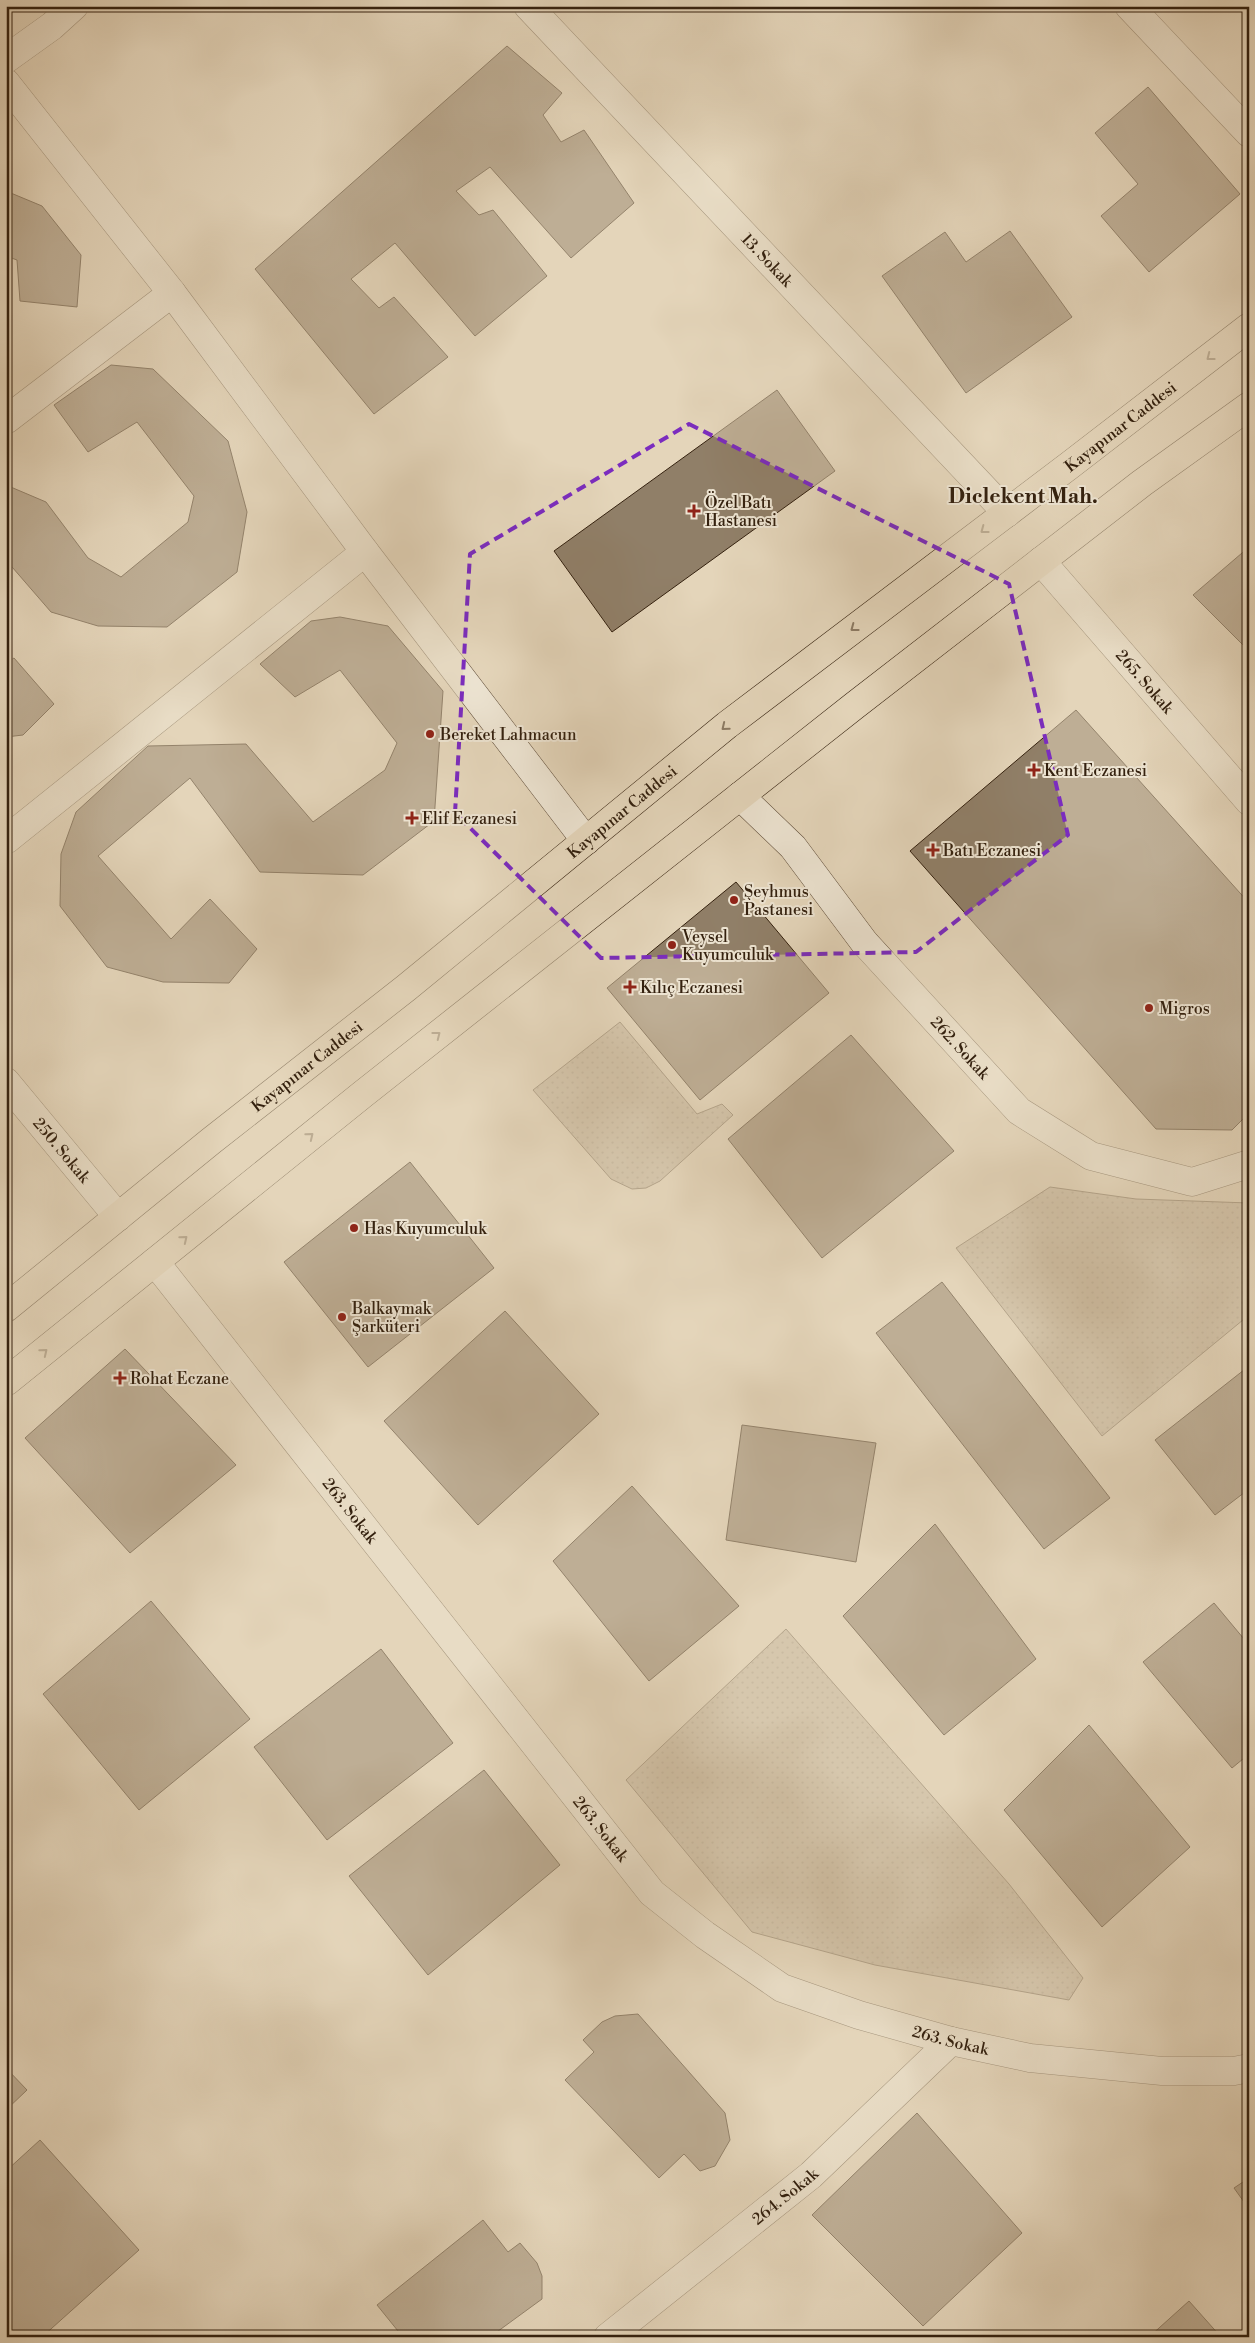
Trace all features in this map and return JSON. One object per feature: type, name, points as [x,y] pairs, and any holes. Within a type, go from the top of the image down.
[{"type":"main road","name":"Kayapınar Caddesi","points":[[6,1308],[211,1141],[406,988],[727,725],[1249,327]]},
{"type":"main road","points":[[6,1382],[363,1094],[740,796],[1142,483],[1249,406]]},
{"type":"street","name":"13. Sokak","points":[[528,6],[1007,513]]},
{"type":"street","points":[[1129,6],[1249,133]]},
{"type":"street","points":[[6,59],[62,10]]},
{"type":"street","points":[[6,83],[172,293],[365,552],[586,841]]},
{"type":"street","points":[[6,420],[172,293]]},
{"type":"street","points":[[6,840],[365,552]]},
{"type":"street","name":"265. Sokak","points":[[1041,561],[1249,801]]},
{"type":"street","name":"262. Sokak","points":[[740,796],[793,847],[864,942],[1018,1111],[1091,1156],[1192,1182],[1249,1164]]},
{"type":"street","name":"250. Sokak","points":[[6,1082],[118,1217]]},
{"type":"street","name":"263. Sokak","points":[[155,1262],[652,1893],[705,1935],[782,1988],[859,2015],[951,2042],[1030,2058],[1162,2071],[1234,2071],[1249,2068]]},
{"type":"street","name":"264. Sokak","points":[[608,2337],[811,2175],[951,2042]]},
{"type":"highlighted area","points":[[689,424],[1009,584],[1068,835],[916,952],[601,958],[455,813],[470,554]]},
{"type":"shaded area","points":[[620,1022],[697,1114],[722,1104],[733,1115],[660,1181],[646,1188],[632,1189],[611,1179],[533,1090]]},
{"type":"shaded area","points":[[1050,1187],[1136,1199],[1249,1203],[1249,1315],[1102,1436],[956,1248]]},
{"type":"shaded area","points":[[786,1629],[1009,1884],[1083,1978],[1069,2000],[875,1965],[752,1932],[626,1780]]},
{"type":"building","points":[[507,46],[562,93],[543,115],[561,142],[584,130],[634,203],[571,258],[490,167],[456,191],[479,215],[493,210],[547,276],[475,336],[395,243],[351,279],[379,308],[394,297],[448,357],[374,414],[255,269]]},
{"type":"building","points":[[1148,87],[1240,194],[1149,272],[1101,216],[1138,184],[1095,133]]},
{"type":"building","points":[[6,191],[42,206],[81,255],[77,307],[20,301],[17,260],[6,256]]},
{"type":"building","points":[[1010,231],[1072,317],[966,393],[882,276],[945,232],[966,262]]},
{"type":"building","points":[[111,365],[153,369],[228,441],[247,512],[237,572],[167,627],[98,626],[51,612],[6,560],[6,485],[46,502],[88,558],[121,577],[188,522],[194,496],[137,422],[88,452],[54,405]]},
{"type":"building","name":"Özel Batı Hastanesi","points":[[777,390],[835,471],[612,632],[554,551]]},
{"type":"building","points":[[1249,547],[1249,651],[1193,595]]},
{"type":"building","points":[[340,617],[388,626],[443,691],[434,821],[363,875],[260,872],[190,778],[98,856],[171,939],[210,899],[257,949],[229,983],[163,982],[107,967],[60,906],[61,854],[76,812],[148,746],[246,744],[313,822],[385,770],[397,743],[340,670],[295,697],[260,664],[311,621]]},
{"type":"building","points":[[14,658],[54,704],[23,735],[6,737],[6,663]]},
{"type":"building","name":"Migros","points":[[1076,710],[1249,903],[1249,1113],[1232,1130],[1156,1129],[910,851]]},
{"type":"building","points":[[736,882],[829,993],[700,1100],[607,988]]},
{"type":"building","points":[[851,1035],[954,1151],[822,1258],[728,1139]]},
{"type":"building","points":[[410,1162],[494,1268],[368,1367],[284,1262]]},
{"type":"building","points":[[942,1282],[1110,1498],[1044,1549],[876,1333]]},
{"type":"building","points":[[505,1311],[599,1414],[478,1525],[384,1421]]},
{"type":"building","points":[[125,1349],[236,1465],[130,1553],[25,1438]]},
{"type":"building","points":[[1249,1366],[1249,1489],[1215,1515],[1155,1440]]},
{"type":"building","points":[[742,1425],[876,1443],[856,1562],[726,1540]]},
{"type":"building","points":[[632,1486],[739,1606],[649,1681],[553,1561]]},
{"type":"building","points":[[935,1524],[1036,1659],[944,1735],[843,1616]]},
{"type":"building","points":[[151,1601],[250,1719],[139,1810],[43,1694]]},
{"type":"building","points":[[1214,1603],[1249,1645],[1249,1754],[1232,1768],[1143,1662]]},
{"type":"building","points":[[381,1649],[453,1743],[327,1840],[254,1747]]},
{"type":"building","points":[[1089,1725],[1190,1847],[1102,1927],[1004,1810]]},
{"type":"building","points":[[484,1770],[560,1865],[428,1975],[349,1876]]},
{"type":"building","points":[[638,2014],[725,2113],[730,2140],[715,2166],[700,2171],[684,2154],[659,2178],[565,2080],[594,2052],[583,2040],[602,2022],[615,2016]]},
{"type":"building","points":[[6,2068],[27,2090],[6,2110]]},
{"type":"building","points":[[917,2113],[1022,2233],[923,2326],[812,2215]]},
{"type":"building","points":[[40,2140],[139,2250],[42,2337],[6,2337],[6,2171]]},
{"type":"building","points":[[1249,2178],[1249,2209],[1234,2188]]},
{"type":"building","points":[[483,2220],[508,2252],[520,2243],[537,2263],[542,2276],[542,2299],[490,2337],[390,2337],[398,2331],[377,2305]]},
{"type":"building","points":[[1189,2301],[1221,2337],[1149,2337]]},
{"type":"place","name":"Özel Batı Hastanesi","points":[[694,511]]},
{"type":"place","name":"Bereket Lahmacun","points":[[430,734]]},
{"type":"place","name":"Kent Eczanesi","points":[[1034,770]]},
{"type":"place","name":"Elif Eczanesi","points":[[412,818]]},
{"type":"place","name":"Batı Eczanesi","points":[[933,850]]},
{"type":"place","name":"Şeyhmus Pastanesi","points":[[734,900]]},
{"type":"place","name":"Veysel Kuyumculuk","points":[[672,945]]},
{"type":"place","name":"Kılıç Eczanesi","points":[[630,987]]},
{"type":"place","name":"Migros","points":[[1149,1008]]},
{"type":"place","name":"Has Kuyumculuk","points":[[354,1228]]},
{"type":"place","name":"Balkaymak Şarküteri","points":[[342,1317]]},
{"type":"place","name":"Rohat Eczane","points":[[120,1378]]},
{"type":"district","name":"Diclekent Mah.","points":[[1023,496]]}]
